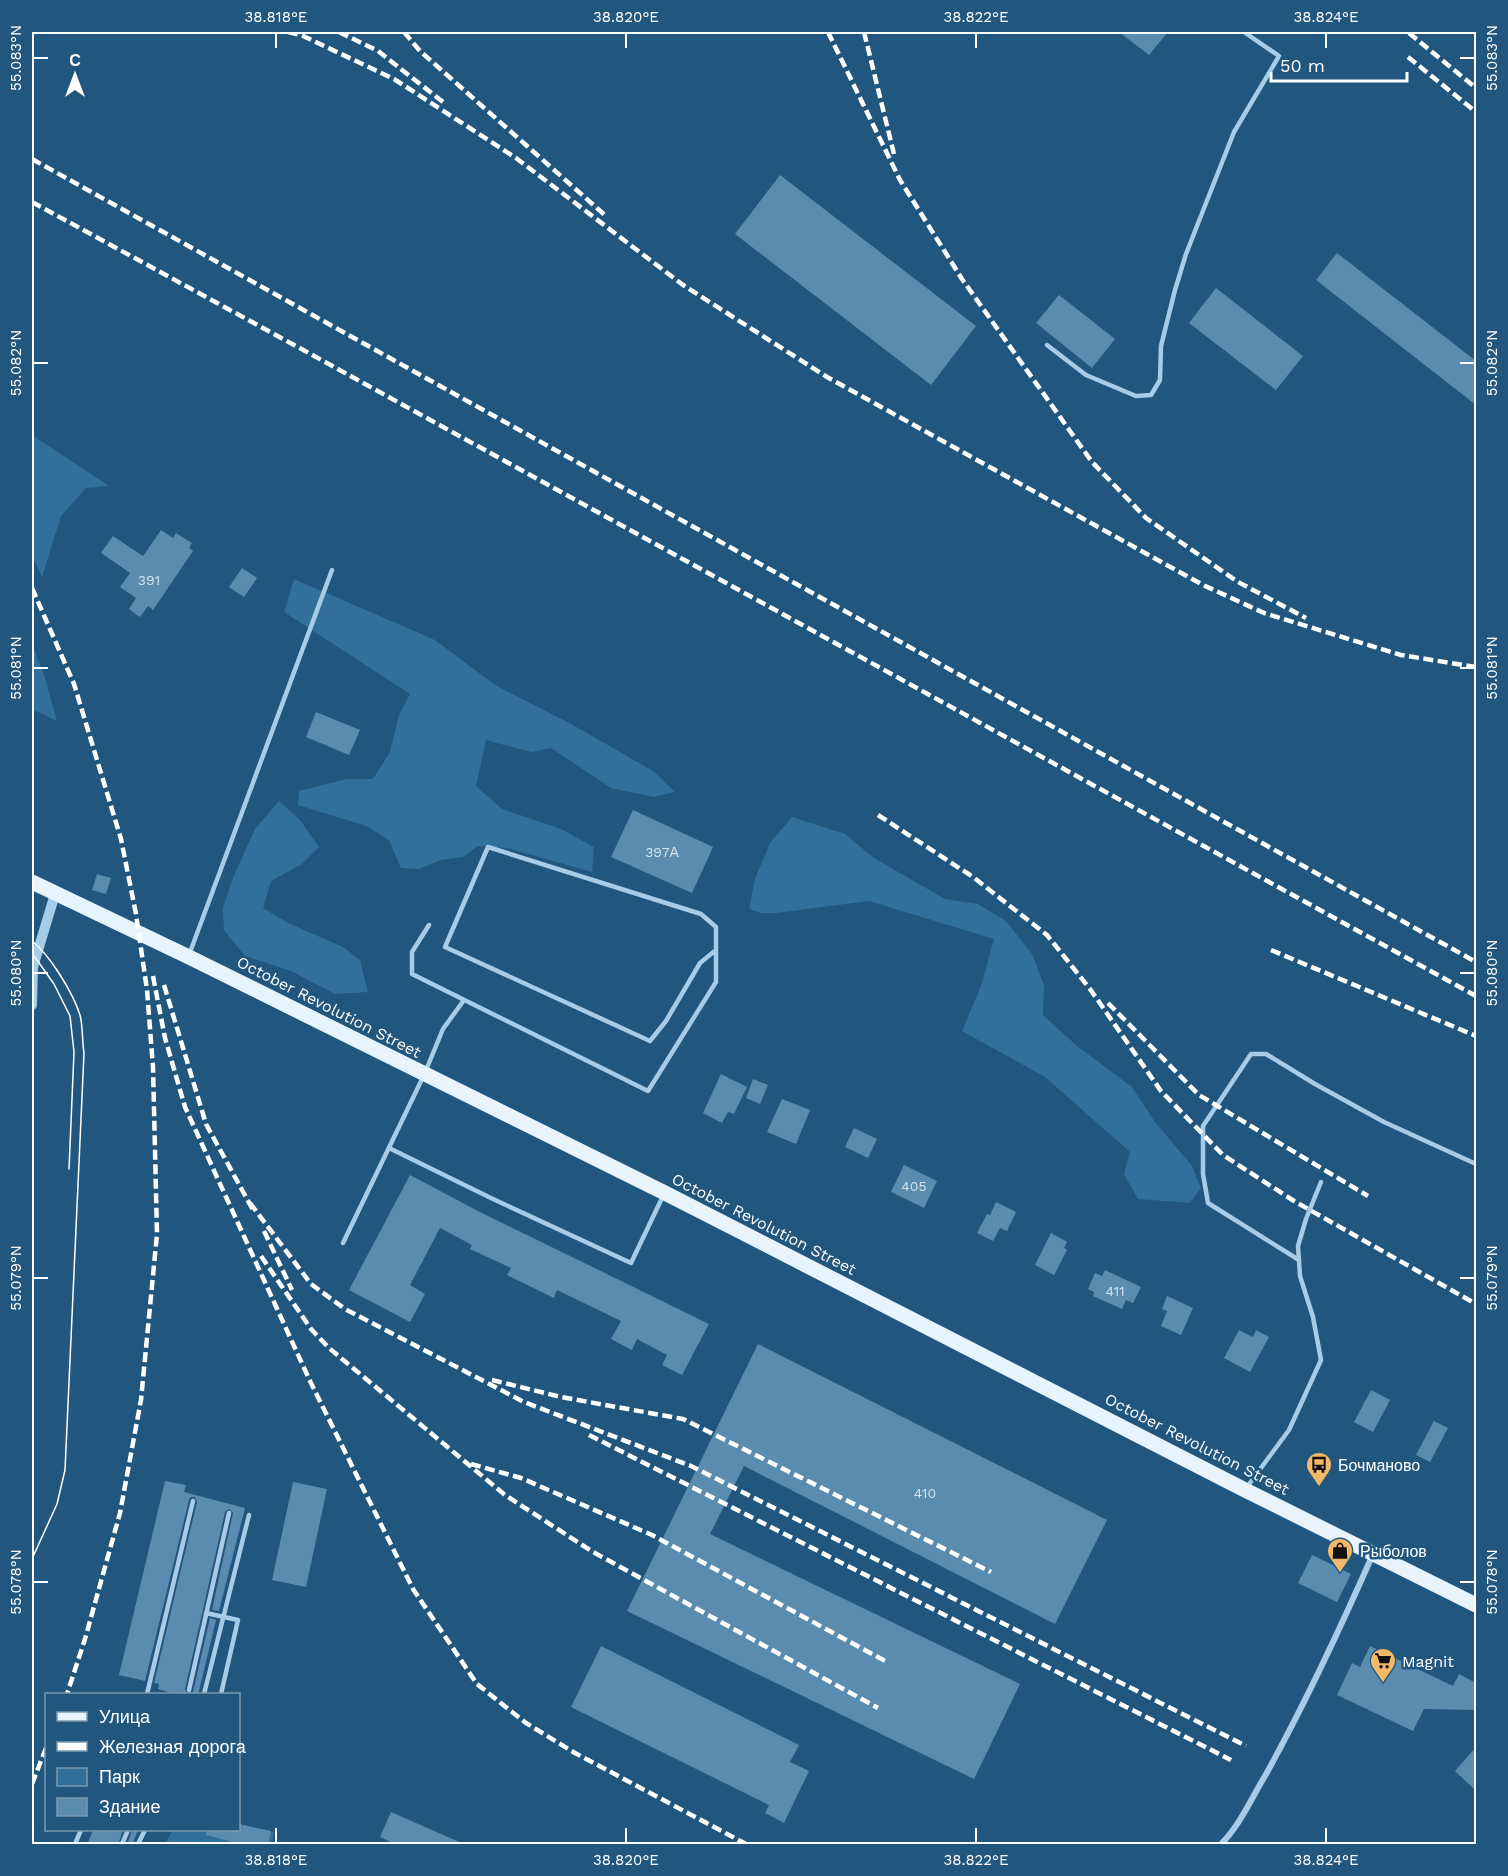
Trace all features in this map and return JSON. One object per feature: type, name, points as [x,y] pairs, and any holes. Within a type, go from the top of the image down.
[{"type":"main road","name":"October Revolution Street","points":[[32,882],[189,957],[665,1193],[1245,1490],[1476,1605]]},
{"type":"street","points":[[32,1005],[33,967],[56,894]]},
{"type":"street","points":[[1221,1845],[1233,1832],[1277,1753],[1347,1613],[1373,1553]]},
{"type":"lane","points":[[1047,345],[1086,375],[1136,396],[1151,395],[1156,388],[1160,380],[1161,346],[1186,254],[1234,132],[1279,56],[1244,32]]},
{"type":"lane","points":[[189,957],[332,570]]},
{"type":"lane","points":[[429,925],[412,952],[412,975],[648,1091],[716,982],[716,950],[716,927],[701,914],[488,847],[445,947],[650,1041],[666,1020],[700,963],[716,950]]},
{"type":"lane","points":[[343,1243],[424,1075],[443,1029],[464,1000]]},
{"type":"lane","points":[[1299,1260],[1208,1203],[1203,1174],[1203,1126],[1251,1054],[1266,1054],[1314,1084],[1384,1122],[1476,1164]]},
{"type":"lane","points":[[389,1148],[631,1263],[665,1193]]},
{"type":"lane","points":[[1245,1490],[1289,1430],[1321,1360],[1313,1317],[1300,1276],[1298,1246],[1321,1182]]},
{"type":"lane","points":[[147,1693],[193,1501]]},
{"type":"lane","points":[[189,1690],[229,1513]]},
{"type":"lane","points":[[204,1693],[249,1515]]},
{"type":"lane","points":[[206,1613],[238,1620],[221,1693]]},
{"type":"lane","points":[[75,1845],[81,1831]]},
{"type":"lane","points":[[122,1845],[128,1831]]},
{"type":"lane","points":[[138,1845],[145,1831]]},
{"type":"green space","points":[[32,435],[109,486],[86,488],[61,516],[42,577],[32,555]]},
{"type":"green space","points":[[294,579],[435,640],[495,685],[573,725],[653,771],[675,792],[654,797],[611,788],[551,748],[531,752],[486,740],[476,786],[502,809],[561,829],[594,847],[592,872],[507,848],[478,846],[463,857],[441,860],[419,869],[401,868],[389,840],[366,826],[298,805],[299,791],[346,779],[373,779],[390,752],[399,715],[410,694],[284,612]]},
{"type":"green space","points":[[32,643],[44,675],[57,721],[32,709]]},
{"type":"green space","points":[[279,801],[300,820],[319,847],[302,864],[271,881],[263,908],[288,923],[343,947],[360,960],[368,992],[335,994],[291,971],[245,956],[224,930],[223,908],[234,875],[255,829]]},
{"type":"green space","points":[[792,817],[845,834],[874,858],[945,899],[978,904],[1006,921],[1032,954],[1044,985],[1043,1015],[1077,1046],[1132,1087],[1155,1122],[1192,1166],[1201,1188],[1190,1203],[1138,1199],[1124,1174],[1130,1152],[1045,1077],[962,1031],[981,986],[994,939],[869,901],[776,913],[761,913],[749,909],[755,879],[770,843]]},
{"type":"green space","points":[[240,1824],[274,1832],[272,1844],[165,1844],[172,1831],[240,1831]]},
{"type":"building","points":[[1119,32],[1168,32],[1149,55]]},
{"type":"building","points":[[780,175],[976,326],[931,385],[735,234]]},
{"type":"building","points":[[1337,253],[1476,361],[1476,405],[1316,280]]},
{"type":"building","points":[[1216,288],[1303,356],[1276,390],[1189,323]]},
{"type":"building","points":[[1059,295],[1115,339],[1092,368],[1036,323]]},
{"type":"building","points":[[161,530],[173,538],[176,533],[192,543],[189,548],[193,551],[153,610],[148,606],[140,617],[129,609],[136,598],[120,587],[130,573],[101,553],[113,536],[143,556]]},
{"type":"building","points":[[242,568],[257,578],[244,597],[229,587]]},
{"type":"building","points":[[316,712],[360,730],[349,755],[306,737]]},
{"type":"building","points":[[633,810],[713,847],[692,893],[611,857]]},
{"type":"building","points":[[97,874],[111,878],[106,894],[92,890]]},
{"type":"building","points":[[721,1074],[747,1087],[734,1114],[728,1112],[722,1123],[703,1113]]},
{"type":"building","points":[[753,1079],[768,1085],[760,1104],[746,1098]]},
{"type":"building","points":[[782,1099],[810,1110],[796,1144],[767,1132]]},
{"type":"building","points":[[854,1128],[877,1139],[868,1158],[845,1147]]},
{"type":"building","points":[[904,1165],[937,1181],[924,1208],[891,1192]]},
{"type":"building","points":[[410,1175],[478,1211],[709,1324],[682,1375],[662,1365],[667,1355],[637,1339],[632,1350],[611,1339],[621,1321],[557,1290],[554,1298],[507,1275],[511,1268],[470,1249],[472,1245],[440,1228],[410,1285],[425,1294],[410,1322],[349,1290]]},
{"type":"building","points":[[996,1202],[1016,1212],[1007,1231],[1000,1228],[993,1241],[977,1233]]},
{"type":"building","points":[[1051,1233],[1067,1242],[1064,1248],[1067,1250],[1054,1275],[1035,1265]]},
{"type":"building","points":[[1105,1270],[1141,1287],[1133,1303],[1126,1300],[1122,1309],[1093,1296],[1094,1292],[1088,1289],[1095,1273],[1102,1276]]},
{"type":"building","points":[[1167,1296],[1193,1308],[1181,1335],[1161,1326],[1167,1311],[1162,1309]]},
{"type":"building","points":[[1239,1330],[1253,1337],[1256,1330],[1269,1337],[1250,1372],[1224,1358]]},
{"type":"building","points":[[758,1344],[1107,1520],[1055,1624],[744,1466],[710,1534],[1020,1684],[974,1779],[627,1611]]},
{"type":"building","points":[[1371,1390],[1390,1400],[1373,1432],[1354,1422]]},
{"type":"building","points":[[1434,1421],[1448,1428],[1430,1462],[1416,1455]]},
{"type":"building","points":[[165,1481],[186,1485],[184,1492],[245,1508],[219,1611],[212,1610],[233,1513],[229,1509],[225,1512],[185,1689],[187,1693],[171,1693],[158,1689],[159,1684],[154,1683],[197,1502],[195,1497],[189,1500],[145,1681],[119,1675]]},
{"type":"building","points":[[293,1482],[327,1489],[306,1587],[272,1580]]},
{"type":"building","points":[[1312,1555],[1351,1574],[1337,1602],[1298,1583]]},
{"type":"building","points":[[210,1618],[216,1620],[198,1693],[190,1693],[193,1692]]},
{"type":"building","points":[[601,1646],[799,1745],[790,1762],[809,1771],[784,1823],[765,1813],[769,1805],[571,1707]]},
{"type":"building","name":"Magnit","points":[[1370,1646],[1453,1686],[1459,1674],[1476,1683],[1476,1710],[1424,1709],[1413,1731],[1337,1695],[1352,1663],[1360,1667]]},
{"type":"building","points":[[1476,1747],[1476,1791],[1455,1771]]},
{"type":"building","points":[[391,1812],[466,1845],[397,1845],[380,1837]]},
{"type":"building","points":[[240,1824],[271,1831],[268,1845],[245,1845],[206,1835],[207,1831],[240,1831]]},
{"type":"building","points":[[93,1831],[123,1831],[118,1845],[87,1845]]},
{"type":"building","points":[[132,1831],[138,1831],[132,1845],[127,1845]]},
{"type":"tram line","points":[[32,941],[60,975],[77,1006],[81,1019],[84,1053],[65,1470],[57,1504],[32,1559]]},
{"type":"tram line","points":[[32,953],[54,984],[70,1016],[74,1052],[69,1169]]},
{"type":"railway","points":[[288,32],[301,35],[394,79],[516,158],[683,285],[827,377],[1203,585],[1264,613],[1401,655],[1476,667]]},
{"type":"railway","points":[[339,32],[378,51],[443,102]]},
{"type":"railway","points":[[404,32],[420,51],[607,217]]},
{"type":"railway","points":[[828,32],[900,180],[962,279],[1092,462],[1146,518],[1238,582],[1306,618]]},
{"type":"railway","points":[[864,32],[894,154]]},
{"type":"railway","points":[[1409,33],[1476,88]]},
{"type":"railway","points":[[1408,57],[1476,112]]},
{"type":"railway","points":[[32,159],[1476,962]]},
{"type":"railway","points":[[32,202],[1476,996]]},
{"type":"railway","points":[[32,588],[74,684],[121,839],[136,914],[147,990],[153,1067],[157,1234],[141,1400],[120,1513],[67,1693]]},
{"type":"railway","points":[[878,815],[973,877],[1047,935],[1090,989],[1161,1091],[1223,1155],[1294,1201],[1476,1304]]},
{"type":"railway","points":[[1271,950],[1476,1036]]},
{"type":"railway","points":[[153,976],[165,1038],[185,1107],[310,1381],[413,1589],[477,1684],[526,1723],[575,1753],[746,1844]]},
{"type":"railway","points":[[164,985],[206,1124],[253,1210]]},
{"type":"railway","points":[[1108,1003],[1199,1095],[1368,1196]]},
{"type":"railway","points":[[250,1203],[311,1284],[345,1309],[524,1402],[691,1466],[1246,1746]]},
{"type":"railway","points":[[264,1231],[292,1290]]},
{"type":"railway","points":[[261,1256],[311,1329],[329,1348],[505,1495],[593,1552],[878,1708]]},
{"type":"railway","points":[[492,1380],[561,1397],[683,1419],[991,1572]]},
{"type":"railway","points":[[589,1435],[1231,1760]]},
{"type":"railway","points":[[471,1464],[521,1478],[652,1535],[887,1662]]},
{"type":"railway","points":[[32,1784],[45,1751]]},
{"type":"place","name":"Бочманово","points":[[1319,1488]]},
{"type":"place","name":"Рыболов","points":[[1340,1574]]},
{"type":"place","name":"Magnit","points":[[1383,1684]]}]
